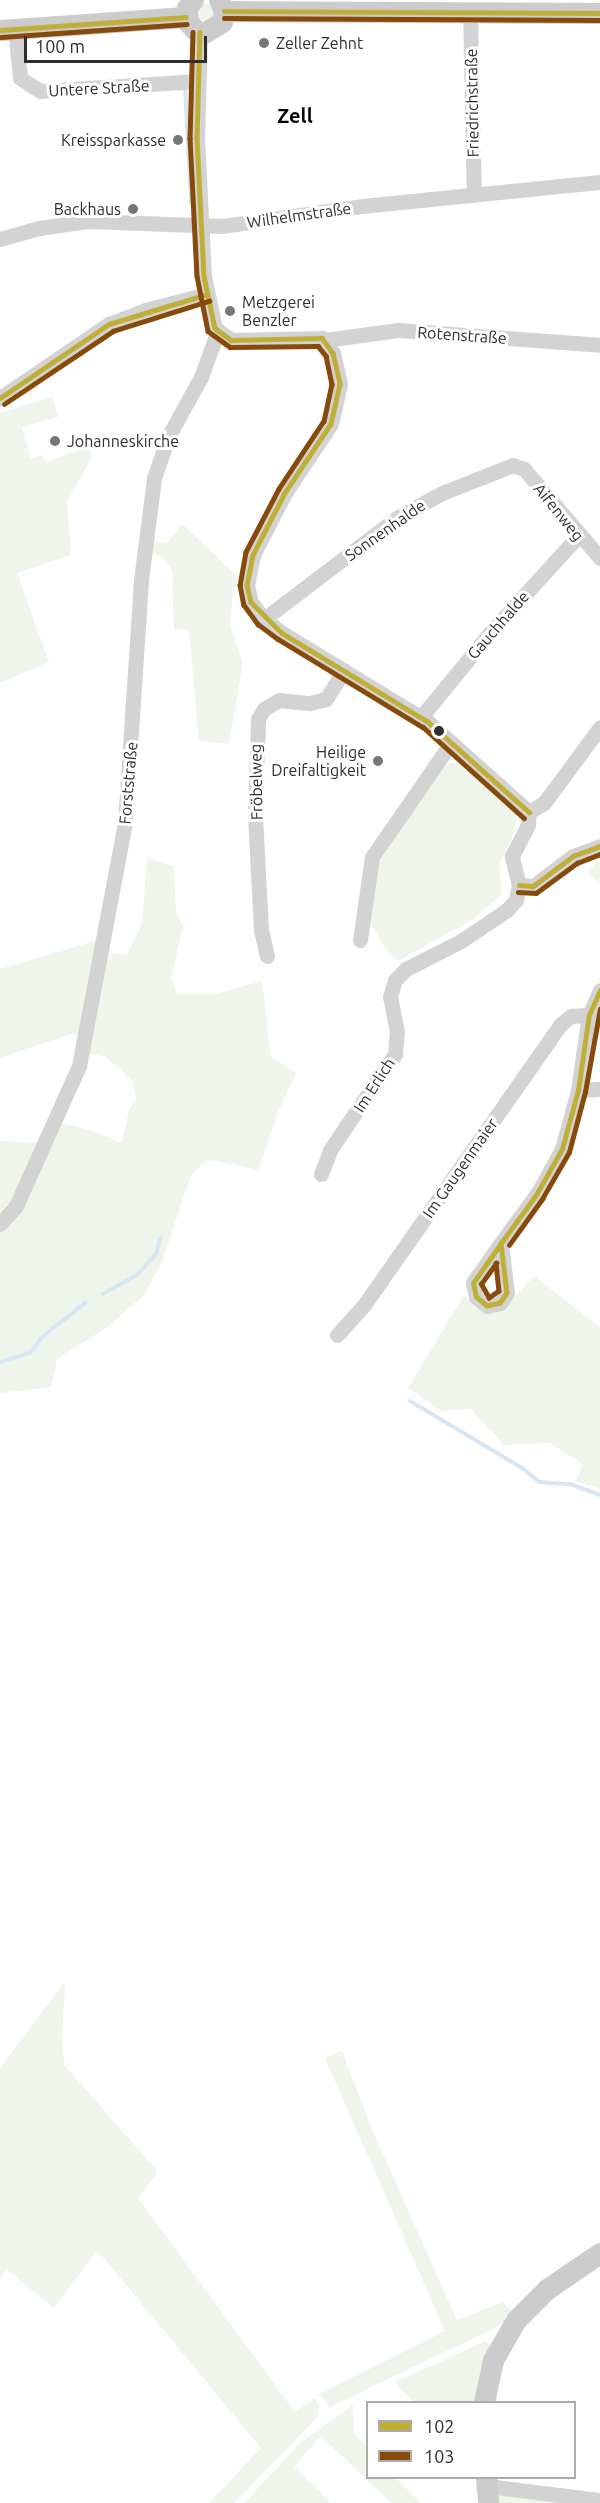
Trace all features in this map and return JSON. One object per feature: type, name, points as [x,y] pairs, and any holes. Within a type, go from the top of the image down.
[{"type":"main road","points":[[8,29],[193,17],[218,27],[221,5],[600,13]]},
{"type":"main road","points":[[484,2401],[493,2360],[516,2320],[547,2289],[600,2253]]},
{"type":"street","name":"Friedrichstraße","points":[[470,11],[474,195]]},
{"type":"street","points":[[193,17],[198,81],[197,138],[207,294],[217,333]]},
{"type":"street","name":"Untere Straße","points":[[8,29],[20,76],[26,85],[40,91],[198,81]]},
{"type":"street","name":"Wilhelmstraße","points":[[0,239],[35,228],[88,221],[237,224],[600,182]]},
{"type":"street","points":[[0,398],[109,324],[145,310],[207,294]]},
{"type":"street","name":"Rotenstraße","points":[[217,333],[231,340],[325,340],[398,330],[600,345]]},
{"type":"street","name":"Forststraße","points":[[0,1224],[19,1202],[30,1168],[70,1093],[79,1066],[126,812],[141,580],[154,478],[171,431],[201,377],[217,333]]},
{"type":"street","points":[[325,340],[340,377],[338,408],[321,440],[278,504],[253,555],[248,591],[264,620],[421,717],[529,812]]},
{"type":"street","name":"Sonnenhalde","points":[[264,620],[406,512],[475,479],[518,465]]},
{"type":"street","name":"Aifenweg","points":[[518,465],[600,558]]},
{"type":"street","name":"Gauchhalde","points":[[421,717],[490,633],[579,536]]},
{"type":"street","name":"Fröbelweg","points":[[267,956],[261,930],[255,816],[258,720],[264,709],[279,700],[310,703],[326,699],[344,670]]},
{"type":"street","points":[[529,812],[544,803],[600,727]]},
{"type":"street","points":[[360,940],[367,871],[374,852],[451,742]]},
{"type":"street","points":[[529,812],[528,825],[512,856],[519,885],[537,884],[577,853],[600,846]]},
{"type":"street","name":"Im Erlich","points":[[321,1174],[330,1150],[395,1054],[397,1032],[392,989],[406,969],[452,946],[507,910],[516,900],[519,885]]},
{"type":"street","points":[[501,1243],[558,1158],[578,1090],[589,1015],[600,990]]},
{"type":"street","name":"Im Gaugenmaier","points":[[337,1335],[364,1305],[561,1024],[571,1016],[589,1015]]},
{"type":"street","points":[[578,1090],[600,1089]]},
{"type":"street","points":[[487,2489],[600,2500]]},
{"type":"shaded area","points":[[205,3],[211,6],[214,12],[211,18],[205,21],[199,18],[196,12],[199,6]]},
{"type":"shaded area","points":[[52,397],[58,417],[22,427],[30,458],[42,455],[46,462],[88,446],[92,457],[67,502],[71,555],[17,573],[49,662],[0,683],[0,413]]},
{"type":"shaded area","points":[[182,524],[239,578],[233,592],[230,626],[243,663],[229,744],[199,741],[189,630],[174,629],[172,571],[162,556],[152,553],[153,541],[167,543]]},
{"type":"shaded area","points":[[452,762],[464,765],[516,815],[516,829],[499,865],[502,894],[472,920],[398,961],[386,950],[370,922],[378,864],[444,766]]},
{"type":"shaded area","points":[[147,858],[174,867],[176,913],[183,926],[171,978],[177,994],[216,994],[262,981],[271,1057],[296,1073],[279,1110],[259,1170],[212,1160],[203,1162],[189,1180],[162,1262],[144,1295],[106,1328],[57,1359],[51,1387],[0,1393],[0,1141],[39,1143],[59,1123],[87,1129],[122,1143],[129,1110],[136,1100],[133,1081],[106,1057],[87,1053],[82,1037],[71,1034],[0,1058],[0,969],[98,940],[98,959],[112,959],[111,953],[127,955],[142,924]]},
{"type":"shaded area","points":[[596,861],[600,863],[600,883],[587,874]]},
{"type":"shaded area","points":[[534,1276],[600,1327],[600,1489],[576,1481],[583,1464],[550,1443],[504,1445],[471,1409],[442,1411],[408,1388],[464,1295],[472,1303],[506,1305]]},
{"type":"shaded area","points":[[65,1982],[62,2043],[65,2066],[156,2169],[156,2175],[138,2198],[295,2412],[314,2398],[319,2405],[317,2418],[234,2503],[209,2503],[261,2448],[103,2257],[96,2252],[54,2308],[7,2270],[0,2278],[0,2068]]},
{"type":"shaded area","points":[[342,2051],[371,2127],[457,2320],[502,2302],[514,2312],[499,2326],[330,2407],[319,2394],[445,2331],[325,2058]]},
{"type":"shaded area","points":[[486,2341],[490,2346],[479,2401],[412,2401],[395,2382]]},
{"type":"shaded area","points":[[353,2405],[354,2433],[366,2446],[366,2479],[397,2479],[421,2503],[391,2503],[321,2436],[294,2467],[331,2503],[244,2503],[300,2443]]},
{"type":"shaded area","points":[[495,2494],[582,2503],[494,2503]]},
{"type":"waterway","points":[[185,87],[191,203]]},
{"type":"waterway","points":[[103,1294],[138,1274],[156,1254],[160,1239]]},
{"type":"waterway","points":[[0,1362],[30,1353],[42,1337],[85,1303]]},
{"type":"waterway","points":[[410,1401],[522,1468],[539,1482],[570,1484],[600,1495]]},
{"type":"transit line","name":"102","points":[[224,11],[600,13]]},
{"type":"transit line","name":"102","points":[[0,30],[186,17]]},
{"type":"transit line","name":"103","points":[[224,18],[600,20]]},
{"type":"transit line","name":"103","points":[[1,37],[187,24]]},
{"type":"transit line","name":"103","points":[[193,32],[190,138],[197,276],[208,331],[230,347],[318,346],[326,356],[332,384],[324,421],[279,489],[246,552],[240,585],[244,605],[258,624],[278,639],[423,727],[524,818]]},
{"type":"transit line","name":"102","points":[[200,32],[197,138],[204,276],[215,328],[231,340],[322,338],[333,353],[340,384],[331,424],[285,493],[253,555],[247,585],[251,602],[282,633],[427,721],[529,812]]},
{"type":"transit line","name":"102","points":[[0,398],[109,324],[207,294]]},
{"type":"transit line","name":"103","points":[[4,404],[113,331],[209,301]]},
{"type":"transit line","name":"102","points":[[519,885],[533,886],[573,856],[600,846]]},
{"type":"transit line","name":"103","points":[[518,892],[536,893],[577,863],[600,854]]},
{"type":"transit line","name":"102","points":[[501,1243],[536,1195],[562,1149],[578,1090],[589,1015],[600,990]]},
{"type":"transit line","name":"103","points":[[509,1245],[542,1199],[569,1152],[585,1092],[600,1009]]},
{"type":"transit line","name":"102","points":[[501,1243],[507,1293],[500,1303],[487,1306],[476,1297],[473,1283],[501,1243]]},
{"type":"transit line","name":"103","points":[[496,1263],[499,1291],[489,1298],[481,1284],[496,1263]]},
{"type":"place","name":"Zeller Zehnt","points":[[264,43]]},
{"type":"place","name":"Kreissparkasse","points":[[178,140]]},
{"type":"place","name":"Backhaus","points":[[133,209]]},
{"type":"place","name":"Metzgerei Benzler","points":[[230,311]]},
{"type":"place","name":"Johanneskirche","points":[[55,441]]},
{"type":"place","name":"Heilige Dreifaltigkeit","points":[[378,761]]},
{"type":"district","name":"Zell","points":[[295,115]]}]
